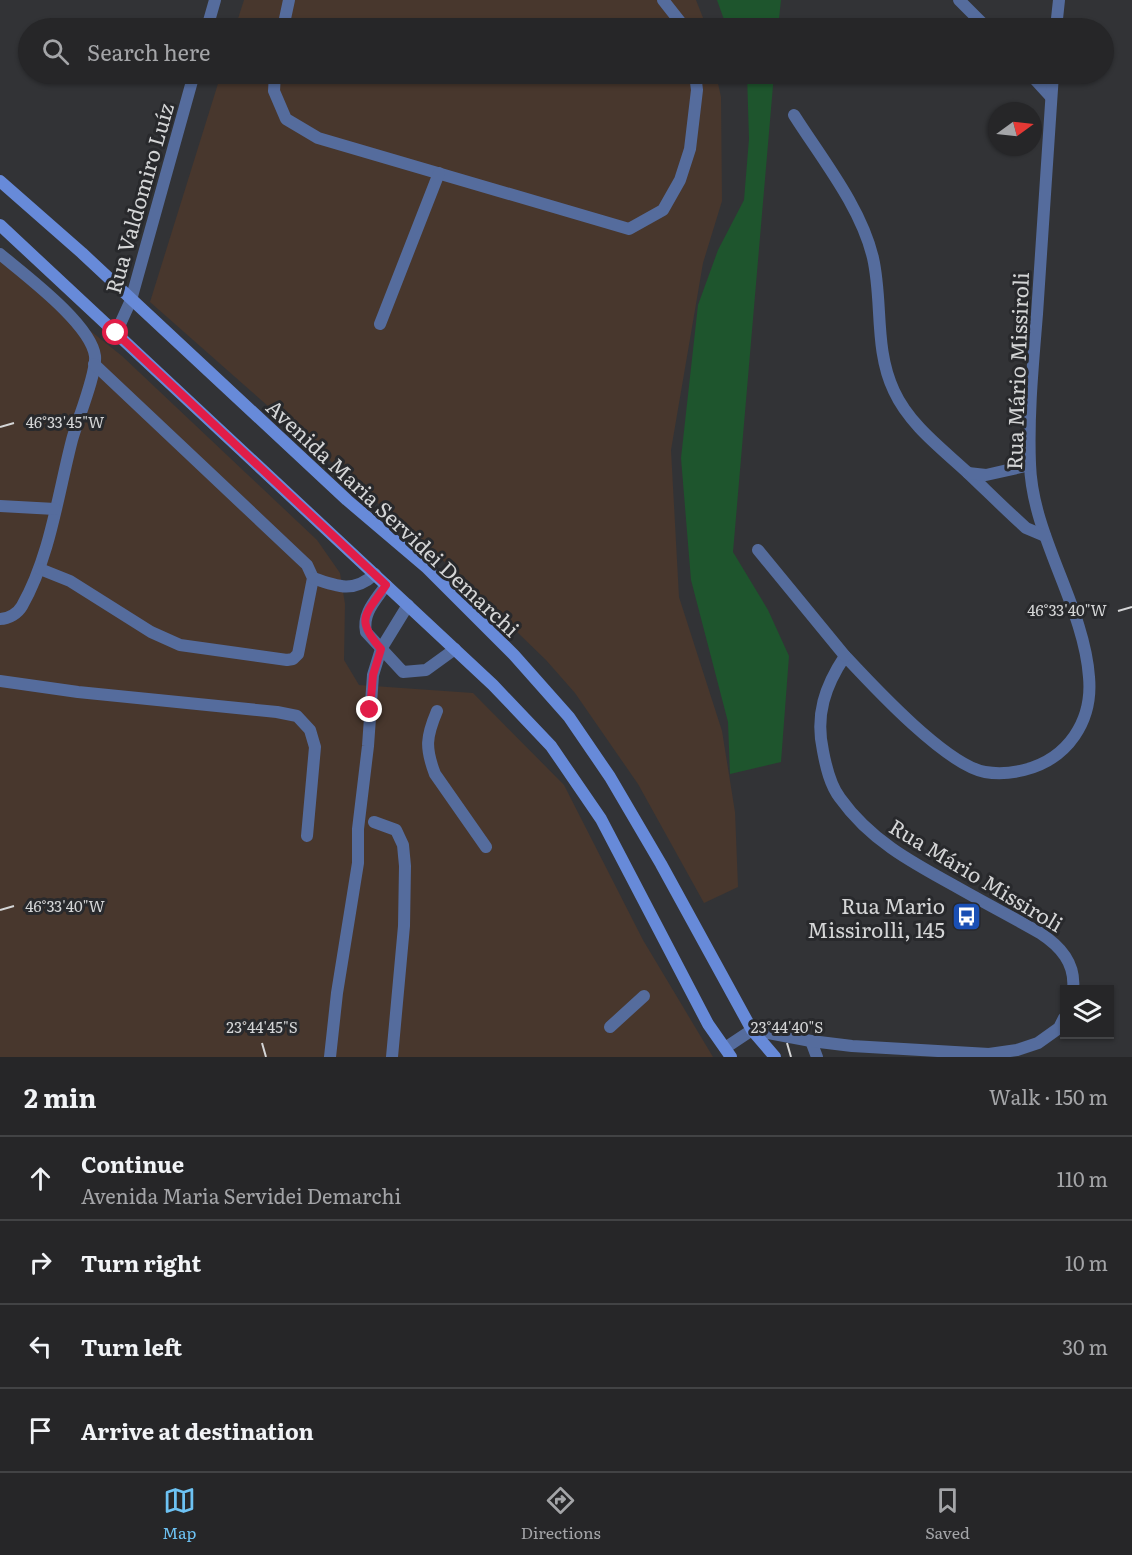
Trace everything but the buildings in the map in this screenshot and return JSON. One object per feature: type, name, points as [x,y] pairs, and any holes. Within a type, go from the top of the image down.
[{"type":"main road","name":"Avenida Maria Servidei Demarchi","points":[[0,180],[82,253],[347,500],[427,568],[514,655],[568,717],[610,777],[661,864],[752,1030],[775,1057]]},
{"type":"main road","points":[[0,225],[455,649],[551,746],[601,819],[708,1024],[728,1053]]},
{"type":"street","points":[[210,18],[215,0]]},
{"type":"street","points":[[286,18],[290,0]]},
{"type":"street","points":[[663,0],[677,18]]},
{"type":"street","points":[[959,0],[977,18]]},
{"type":"street","points":[[1057,18],[1059,0]]},
{"type":"street","name":"Rua Valdomiro Luíz","points":[[116,333],[130,300],[191,84]]},
{"type":"street","points":[[274,84],[274,91],[286,119],[318,138],[629,229],[663,210],[680,180],[690,149],[696,84]]},
{"type":"street","points":[[1040,84],[1052,97]]},
{"type":"street","name":"Rua Mário Missiroli","points":[[1053,84],[1032,390],[1030,465],[1033,489],[1045,536],[1082,641],[1090,689],[1086,714],[1069,744],[1052,759],[1025,770],[985,772],[947,752],[906,718],[845,656],[834,672],[825,692],[820,715],[820,737],[826,769],[839,796],[867,829],[900,856],[1040,933],[1059,946],[1070,965],[1074,985]]},
{"type":"street","points":[[794,115],[848,199],[866,233],[877,278],[881,349],[895,393],[928,436],[1026,528],[1045,536]]},
{"type":"street","points":[[380,324],[440,173]]},
{"type":"street","points":[[0,254],[78,324],[90,341],[95,357],[40,569],[21,608],[13,615],[0,619]]},
{"type":"street","points":[[40,569],[70,581],[151,632],[180,645],[287,660],[298,654],[313,578],[307,565],[94,364]]},
{"type":"street","points":[[968,473],[986,475],[1030,465]]},
{"type":"street","points":[[0,506],[55,509]]},
{"type":"street","points":[[758,550],[845,656]]},
{"type":"street","points":[[313,578],[355,587],[375,574]]},
{"type":"street","points":[[386,585],[367,614],[366,632],[403,672],[426,670],[455,649]]},
{"type":"street","points":[[330,1057],[337,993],[358,863],[358,829],[368,746],[373,675],[381,649],[408,605]]},
{"type":"street","points":[[0,681],[297,716],[310,730],[315,747],[307,836]]},
{"type":"street","points":[[437,711],[429,729],[426,747],[430,761],[435,774],[486,848]]},
{"type":"street","points":[[374,822],[396,830],[403,845],[405,866],[404,926],[392,1057]]},
{"type":"street","points":[[610,1027],[644,996]]},
{"type":"street","points":[[728,1053],[752,1030],[885,1053],[989,1054],[1017,1050],[1038,1043],[1060,1026]]},
{"type":"street","points":[[811,1041],[817,1057]]},
{"type":"shaded area","points":[[244,0],[696,0],[703,18],[238,18]]},
{"type":"shaded area","points":[[218,84],[718,84],[721,97],[722,201],[703,263],[671,450],[679,597],[722,731],[735,812],[738,887],[704,903],[638,784],[575,693],[546,660],[448,565],[150,302]]},
{"type":"shaded area","points":[[0,259],[122,356],[317,540],[340,573],[345,604],[344,660],[359,685],[473,693],[564,785],[643,940],[713,1057],[0,1057]]},
{"type":"green space","points":[[717,0],[781,0],[779,18],[723,18]]},
{"type":"green space","points":[[747,84],[773,84],[733,552],[768,610],[789,656],[781,762],[730,774],[728,722],[691,580],[681,458],[698,305],[718,250],[744,200],[749,139]]},
{"type":"place","name":"Rua Mario Missirolli, 145","points":[[966,916]]},
{"type":"route","points":[[116,333],[386,585],[365,620],[366,632],[381,649],[373,675],[370,710]]}]
